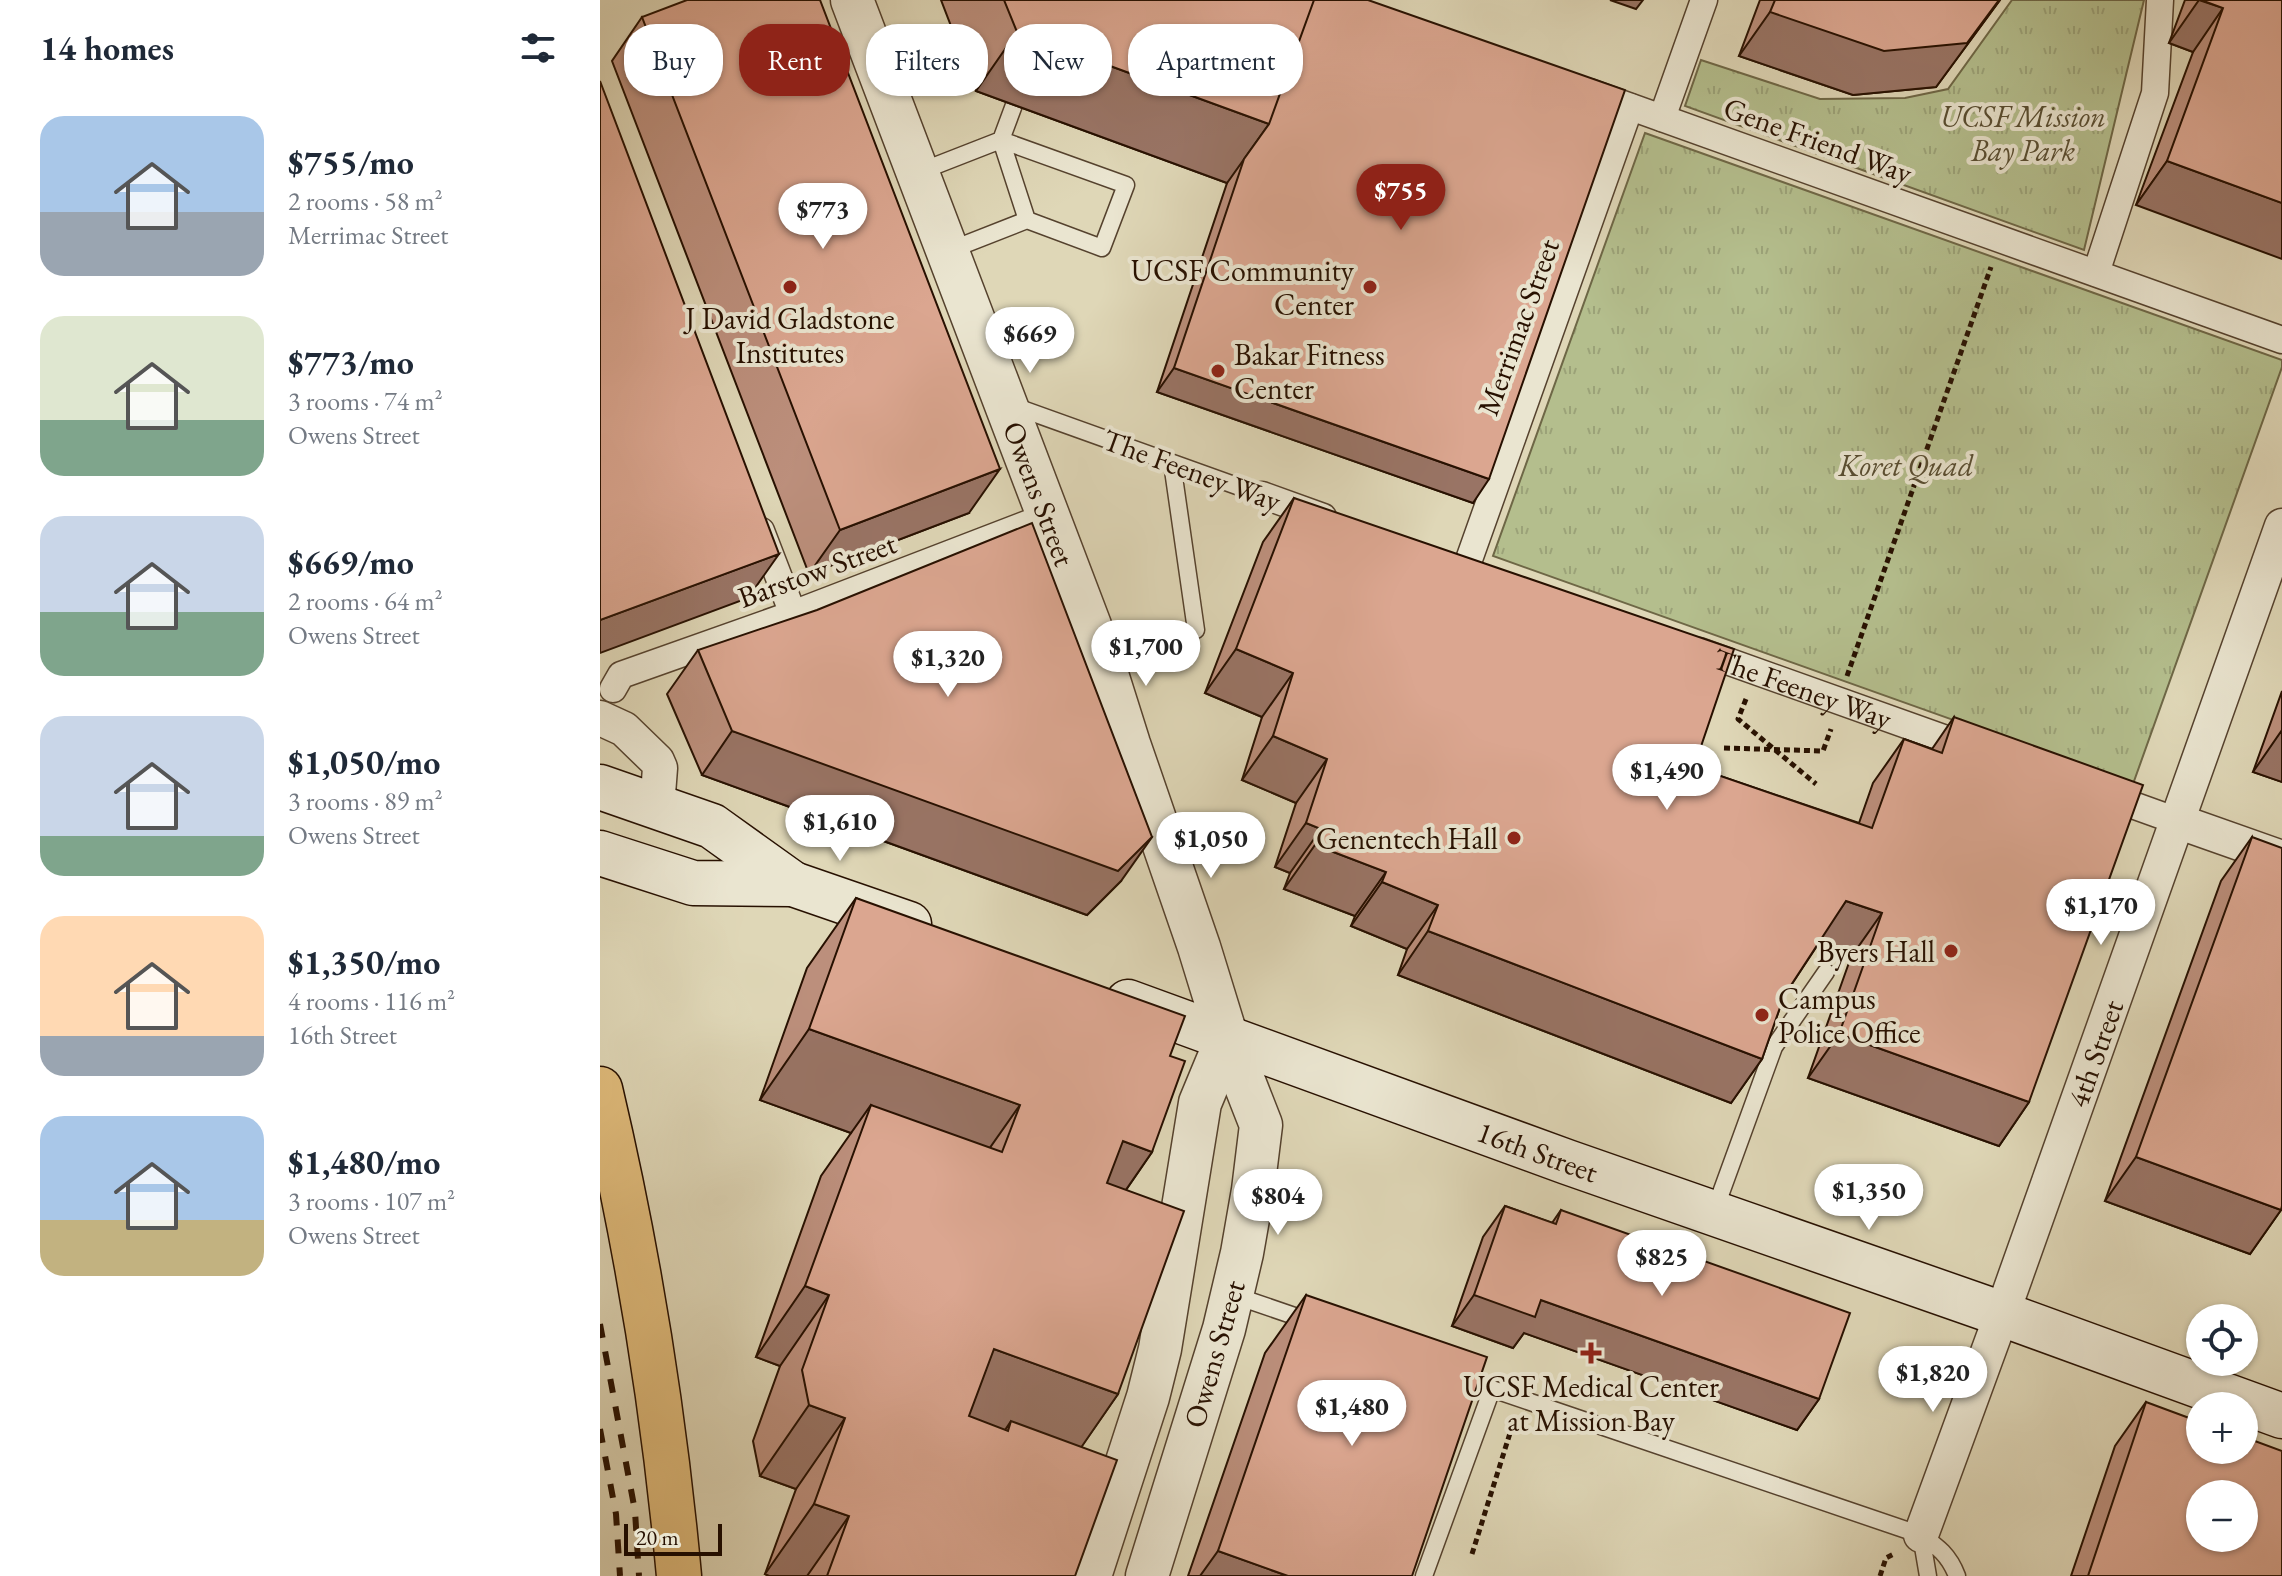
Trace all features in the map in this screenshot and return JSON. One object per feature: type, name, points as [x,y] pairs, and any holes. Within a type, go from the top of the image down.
[{"type":"highway","points":[[600,1089],[624,1189],[649,1332],[669,1467],[679,1576]]},
{"type":"main road","points":[[600,787],[712,826],[793,884],[947,937]]},
{"type":"main road","points":[[600,853],[693,883],[793,884]]},
{"type":"main road","name":"16th Street","points":[[1092,989],[2282,1416]]},
{"type":"street","name":"Owens Street","points":[[852,0],[1100,652],[1227,1038],[1261,1125],[1253,1190],[1233,1295],[1147,1576]]},
{"type":"street","points":[[1662,118],[1704,0]]},
{"type":"street","points":[[2096,273],[2155,93],[2160,0]]},
{"type":"street","name":"Gene Friend Way","points":[[1570,86],[2282,340]]},
{"type":"street","name":"Merrimac Street","points":[[1466,568],[1630,107]]},
{"type":"street","name":"The Feeney Way","points":[[1262,495],[1349,526]]},
{"type":"street","points":[[754,512],[793,614]]},
{"type":"street","name":"Barstow Street","points":[[606,703],[621,675],[793,614],[1048,516]]},
{"type":"street","name":"4th Street","points":[[1921,1535],[2282,526]]},
{"type":"street","points":[[1437,557],[1495,578]]},
{"type":"street","name":"The Feeney Way","points":[[1669,640],[1999,757]]},
{"type":"street","points":[[606,703],[624,729],[657,761],[660,768],[657,807]]},
{"type":"street","points":[[2085,788],[2282,858]]},
{"type":"street","name":"Owens Street","points":[[1090,1576],[1148,1397],[1160,1349],[1200,1103],[1227,1038]]},
{"type":"lane","points":[[1014,105],[1001,140],[1027,220]]},
{"type":"lane","points":[[918,173],[1001,140],[1126,185],[1102,248],[1027,220],[948,251]]},
{"type":"lane","name":"The Feeney Way","points":[[1006,404],[1262,495]]},
{"type":"lane","points":[[1172,463],[1196,630]]},
{"type":"lane","points":[[1714,1214],[1774,1047],[1826,972]]},
{"type":"lane","points":[[1233,1295],[1331,1328]]},
{"type":"lane","points":[[1445,1370],[1492,1389],[1921,1535],[1943,1550],[1957,1576]]},
{"type":"lane","points":[[1424,1576],[1492,1389]]},
{"type":"lane","points":[[1921,1535],[1928,1576]]},
{"type":"path","points":[[1838,700],[2001,239]]},
{"type":"path","points":[[1738,719],[1816,784]]},
{"type":"path","points":[[1724,748],[1823,751]]},
{"type":"path","points":[[1472,1554],[1511,1430]]},
{"type":"green space","name":"UCSF Mission Bay Park","points":[[2012,0],[2144,0],[2084,250],[1685,106],[1701,60],[1820,99],[1905,98],[1948,89]]},
{"type":"green space","name":"Koret Quad","points":[[1645,133],[2282,360],[2133,784],[1493,556]]},
{"type":"building","name":"J David Gladstone Institutes","points":[[687,0],[820,0],[829,24],[739,24],[739,96],[850,96],[850,78],[1000,469],[840,530],[672,96],[723,96],[723,24],[645,24],[642,17]]},
{"type":"building","points":[[1004,0],[1314,0],[1303,30],[1303,24],[1128,24],[1128,73],[1112,67],[1112,24],[1014,24]]},
{"type":"building","name":"UCSF Community Center","points":[[1314,0],[1368,0],[1625,90],[1489,479],[1174,368],[1244,159],[1269,124],[1279,96],[1303,96],[1303,30]]},
{"type":"building","points":[[1775,0],[1999,0],[1967,43],[1884,51],[1770,12]]},
{"type":"building","points":[[2201,0],[2282,0],[2282,203],[2167,161],[2223,8]]},
{"type":"building","points":[[600,81],[779,554],[600,620]]},
{"type":"building","points":[[1192,96],[1279,96],[1269,124]]},
{"type":"building","points":[[1294,498],[1734,649],[1694,767],[1872,828],[1904,739],[1942,753],[1954,717],[2143,785],[2029,1102],[1839,1034],[1882,913],[1846,901],[1784,996],[1762,1059],[1428,931],[1438,905],[1382,882],[1386,872],[1315,845],[1321,829],[1306,823],[1327,759],[1273,736],[1293,673],[1236,649]]},
{"type":"building","points":[[1032,523],[1152,837],[1118,871],[732,731],[698,650],[817,610]]},
{"type":"building","points":[[2252,837],[2282,848],[2281,1210],[2136,1157]]},
{"type":"building","points":[[856,898],[1185,1016],[1170,1056],[1185,1061],[1152,1152],[1123,1141],[1107,1183],[1184,1211],[1118,1394],[994,1349],[969,1416],[1008,1431],[1011,1421],[1117,1460],[1075,1576],[827,1576],[849,1516],[814,1504],[845,1418],[809,1405],[802,1370],[829,1295],[805,1286],[871,1105],[1002,1152],[1020,1105],[809,1029]]},
{"type":"building","points":[[1505,1206],[1556,1224],[1561,1210],[1850,1313],[1819,1399],[1541,1300],[1535,1317],[1474,1295]]},
{"type":"building","points":[[1306,1295],[1487,1357],[1412,1576],[1288,1576],[1218,1551]]},
{"type":"building","points":[[2146,1402],[2186,1417],[2186,1464],[2258,1464],[2258,1442],[2282,1451],[2282,1576],[2088,1576]]},
{"type":"railway","points":[[600,1324],[635,1511],[639,1576]]},
{"type":"railway","points":[[600,1429],[616,1514],[620,1576]]},
{"type":"place","name":"J David Gladstone Institutes","points":[[790,287]]},
{"type":"place","name":"UCSF Community Center","points":[[1370,287]]},
{"type":"place","name":"Bakar Fitness Center","points":[[1218,371]]},
{"type":"place","name":"Genentech Hall","points":[[1514,838]]},
{"type":"place","name":"Byers Hall","points":[[1951,951]]},
{"type":"place","name":"Campus Police Office","points":[[1762,1015]]},
{"type":"place","name":"UCSF Medical Center at Mission Bay","points":[[1591,1353]]}]
